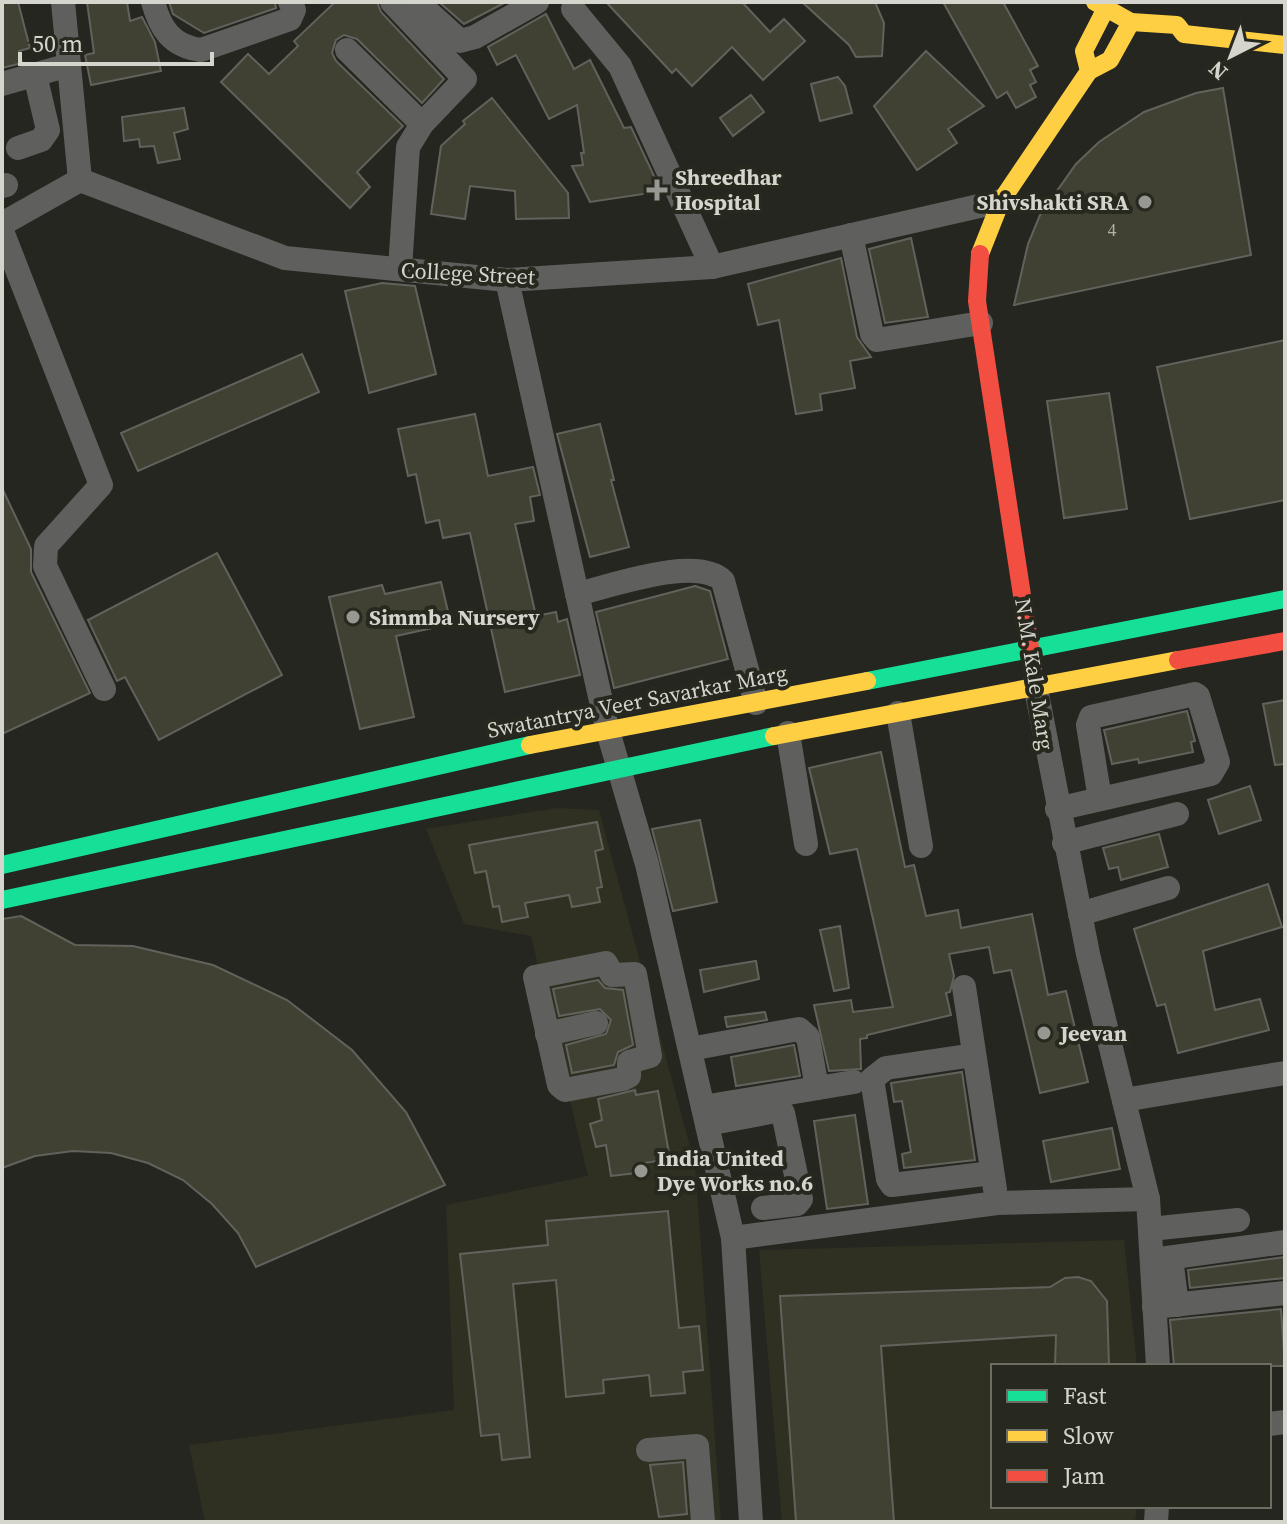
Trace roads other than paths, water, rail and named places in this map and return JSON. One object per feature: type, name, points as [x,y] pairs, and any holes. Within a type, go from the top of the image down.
[{"type":"main road","points":[[1094,14],[1131,22],[1177,25],[1184,34],[1285,45]]},
{"type":"main road","points":[[1094,14],[1122,40],[1176,43],[1184,34]]},
{"type":"main road","name":"N.M. Kale Marg","points":[[1035,684],[977,301],[980,246],[1001,201],[1089,71],[1084,51],[1094,14]]},
{"type":"main road","points":[[1089,71],[1110,60],[1131,22]]},
{"type":"main road","name":"Swatantrya Veer Savarkar Marg","points":[[2,865],[607,728],[756,703],[1030,647],[1142,630],[1285,599]]},
{"type":"main road","points":[[2,900],[620,765],[1035,684],[1285,641]]},
{"type":"street","points":[[2,224],[80,180],[63,2]]},
{"type":"street","points":[[153,2],[163,31],[189,47],[201,50],[290,19],[294,10],[292,2]]},
{"type":"street","points":[[292,2],[301,8],[311,2]]},
{"type":"street","points":[[392,2],[465,79],[422,124],[408,147],[400,269]]},
{"type":"street","points":[[417,2],[460,41],[475,37],[537,2]]},
{"type":"street","points":[[573,9],[620,66],[712,267]]},
{"type":"street","points":[[347,50],[422,124]]},
{"type":"street","points":[[2,84],[69,65]]},
{"type":"street","points":[[18,148],[41,140],[48,130],[35,75]]},
{"type":"street","name":"College Street","points":[[80,180],[285,258],[507,280],[712,267],[1001,201]]},
{"type":"street","points":[[2,231],[101,485],[46,546],[45,566],[104,689]]},
{"type":"street","points":[[851,235],[872,334],[877,340],[981,323]]},
{"type":"street","points":[[507,280],[607,728],[620,765],[680,1006],[733,1238],[744,1521]]},
{"type":"street","points":[[577,594],[691,568],[716,574],[723,581],[756,703]]},
{"type":"street","points":[[1131,667],[1139,705]]},
{"type":"street","name":"N.M. Kale Marg","points":[[1035,684],[1064,843],[1148,1199],[1150,1229],[1161,1259],[1166,1306],[1158,1364]]},
{"type":"street","points":[[1057,809],[1211,774],[1218,762],[1198,696],[1195,694],[1095,714],[1088,722],[1100,799]]},
{"type":"street","points":[[898,713],[921,846]]},
{"type":"street","points":[[788,733],[806,844]]},
{"type":"street","points":[[1064,843],[1177,814]]},
{"type":"street","points":[[1080,914],[1128,896],[1168,888]]},
{"type":"street","points":[[605,963],[612,975],[633,972],[651,1055],[629,1062],[629,1076],[623,1079],[560,1088],[547,1034],[534,980],[540,974],[605,963]]},
{"type":"street","points":[[964,987],[997,1203]]},
{"type":"street","points":[[643,1014],[680,1006]]},
{"type":"street","points":[[547,1034],[596,1023]]},
{"type":"street","points":[[690,1049],[799,1029],[808,1037],[817,1088]]},
{"type":"street","points":[[974,1055],[886,1068],[872,1079],[888,1179],[892,1185],[992,1173]]},
{"type":"street","points":[[1124,1100],[1285,1073]]},
{"type":"street","points":[[705,1115],[854,1082]]},
{"type":"street","points":[[705,1115],[783,1113],[801,1199],[797,1204],[763,1208]]},
{"type":"street","points":[[733,1238],[997,1203],[1148,1199]]},
{"type":"street","points":[[1150,1229],[1238,1220]]},
{"type":"street","points":[[1161,1259],[1285,1242]]},
{"type":"street","points":[[1166,1306],[1285,1293]]},
{"type":"street","points":[[648,1450],[697,1446],[703,1522]]},
{"type":"place","name":"Shreedhar Hospital","points":[[657,190]]},
{"type":"place","name":"Shivshakti SRA","points":[[1145,202]]},
{"type":"place","name":"Simmba Nursery","points":[[353,617]]},
{"type":"place","name":"Jeevan","points":[[1044,1033]]},
{"type":"place","name":"India United Dye Works no.6","points":[[641,1171]]}]
